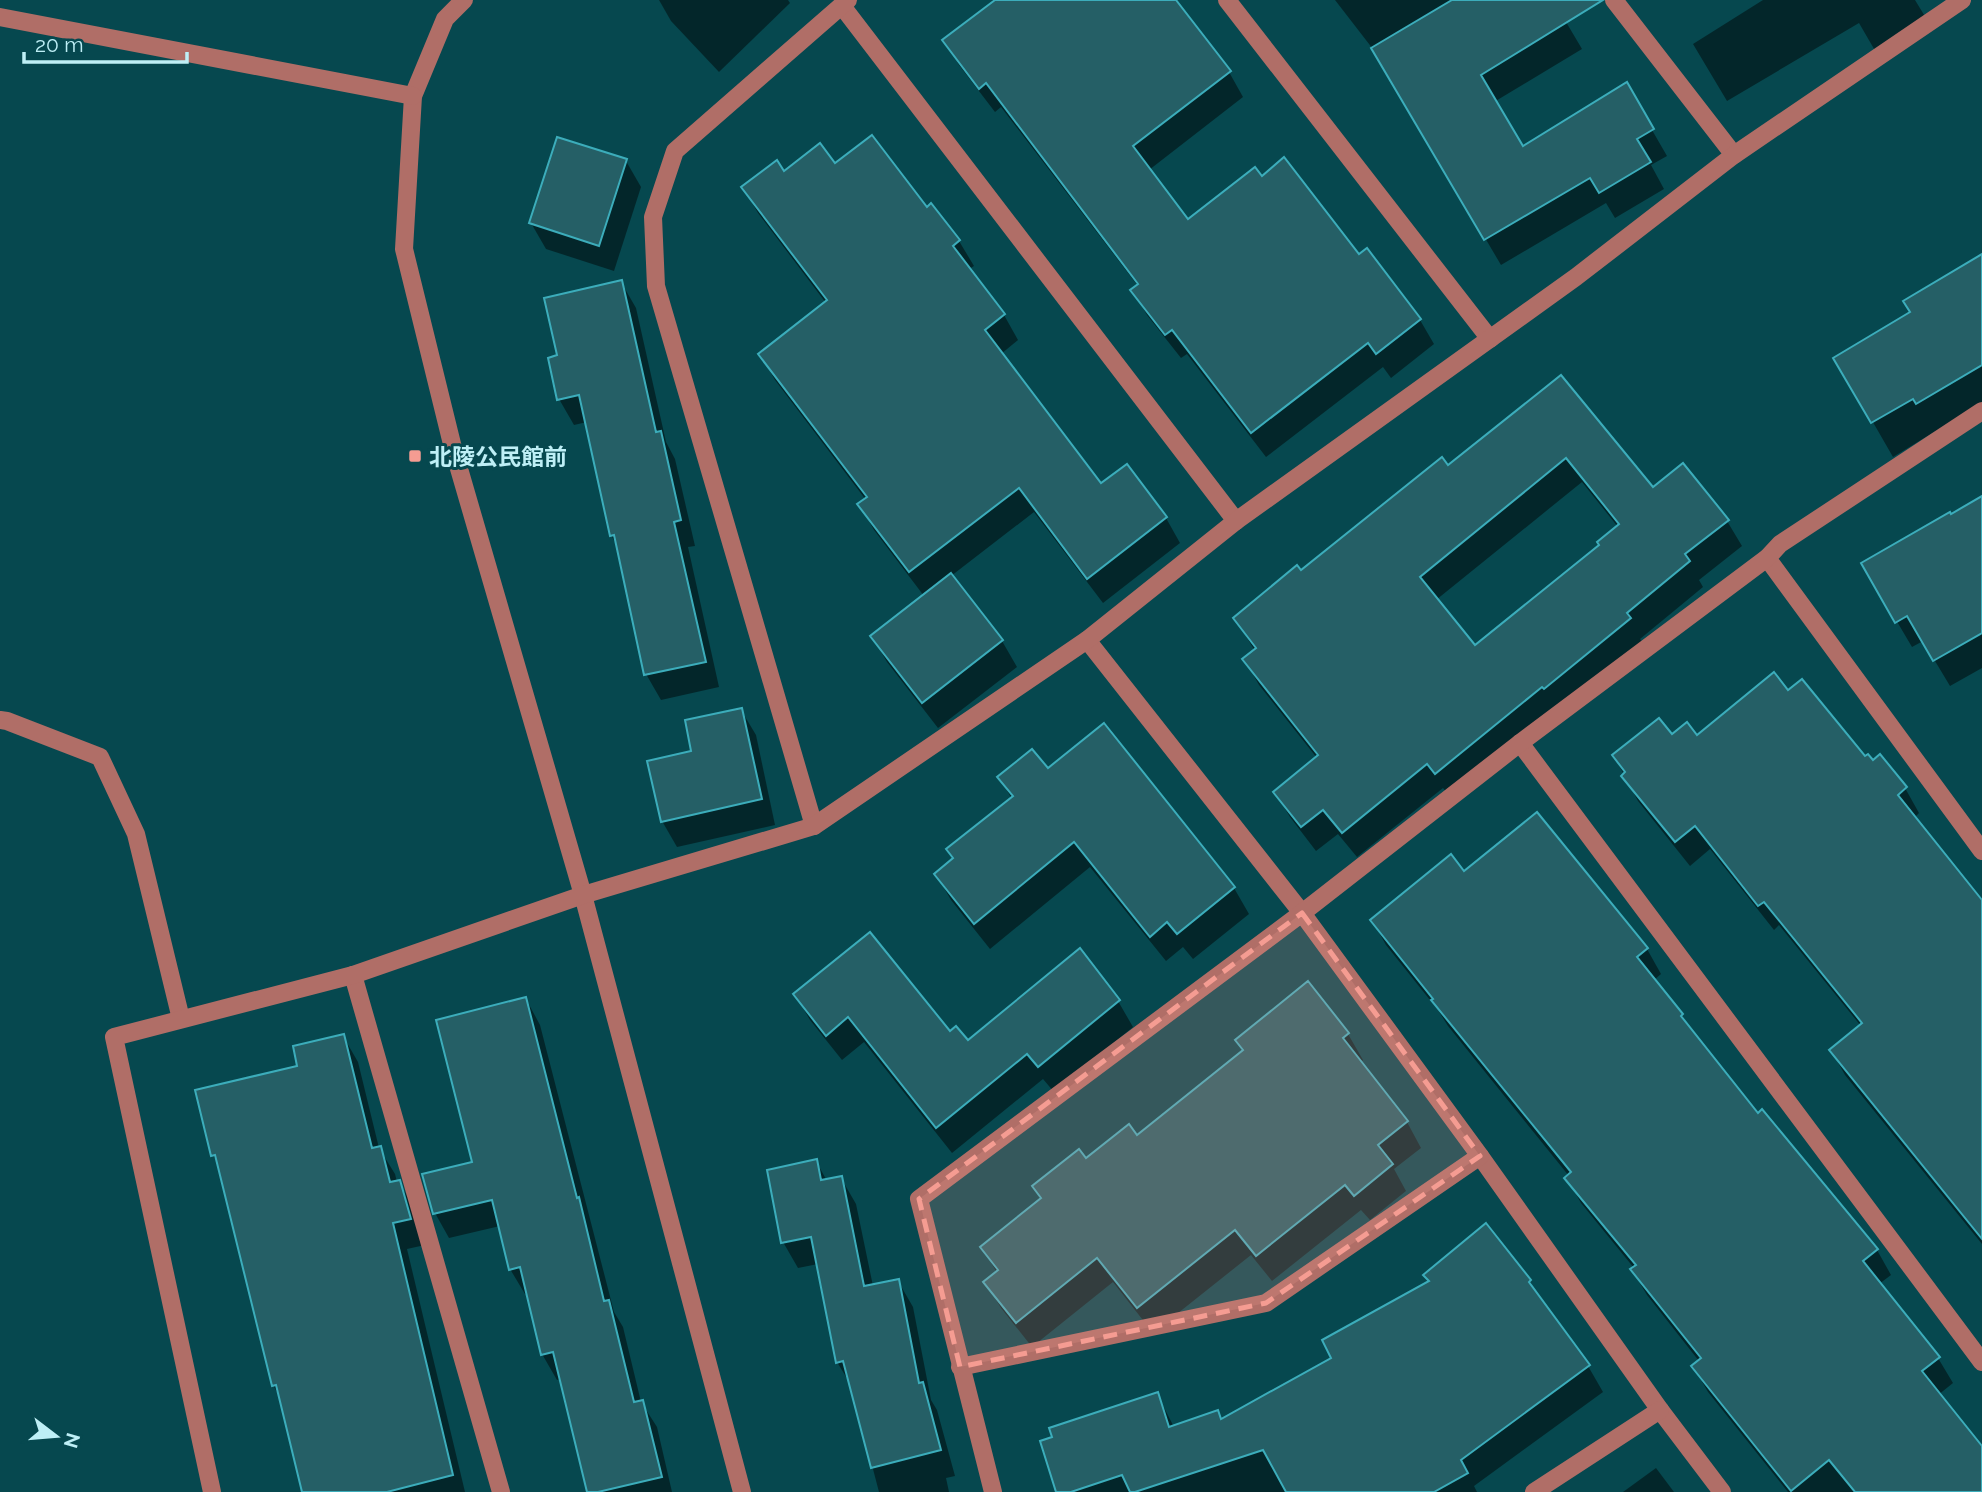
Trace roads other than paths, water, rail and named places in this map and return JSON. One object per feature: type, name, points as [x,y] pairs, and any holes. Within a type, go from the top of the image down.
[{"type":"street","points":[[464,0],[445,19],[413,96],[404,249],[453,448],[583,895],[742,1492]]},
{"type":"street","points":[[1227,0],[1490,339]]},
{"type":"street","points":[[1614,0],[1734,155]]},
{"type":"street","points":[[212,1492],[114,1037],[353,975],[583,895],[814,826],[1087,640],[1236,520],[1576,277],[1734,155],[1960,0]]},
{"type":"street","points":[[814,826],[656,286],[653,217],[675,150],[845,3],[1236,520]]},
{"type":"street","points":[[0,17],[413,96]]},
{"type":"street","points":[[993,1492],[919,1199],[1302,914],[1520,743],[1767,558],[1780,544],[1982,411]]},
{"type":"street","points":[[1767,558],[1982,851]]},
{"type":"street","points":[[1087,640],[1302,914],[1722,1492]]},
{"type":"street","points":[[0,720],[100,757],[136,834],[181,1019]]},
{"type":"street","points":[[1520,743],[1982,1362]]},
{"type":"street","points":[[353,975],[501,1492]]},
{"type":"street","points":[[960,1367],[1266,1303],[1480,1156]]},
{"type":"street","points":[[1534,1492],[1660,1410]]},
{"type":"place","name":"北陵公民館前","points":[[415,456]]}]
